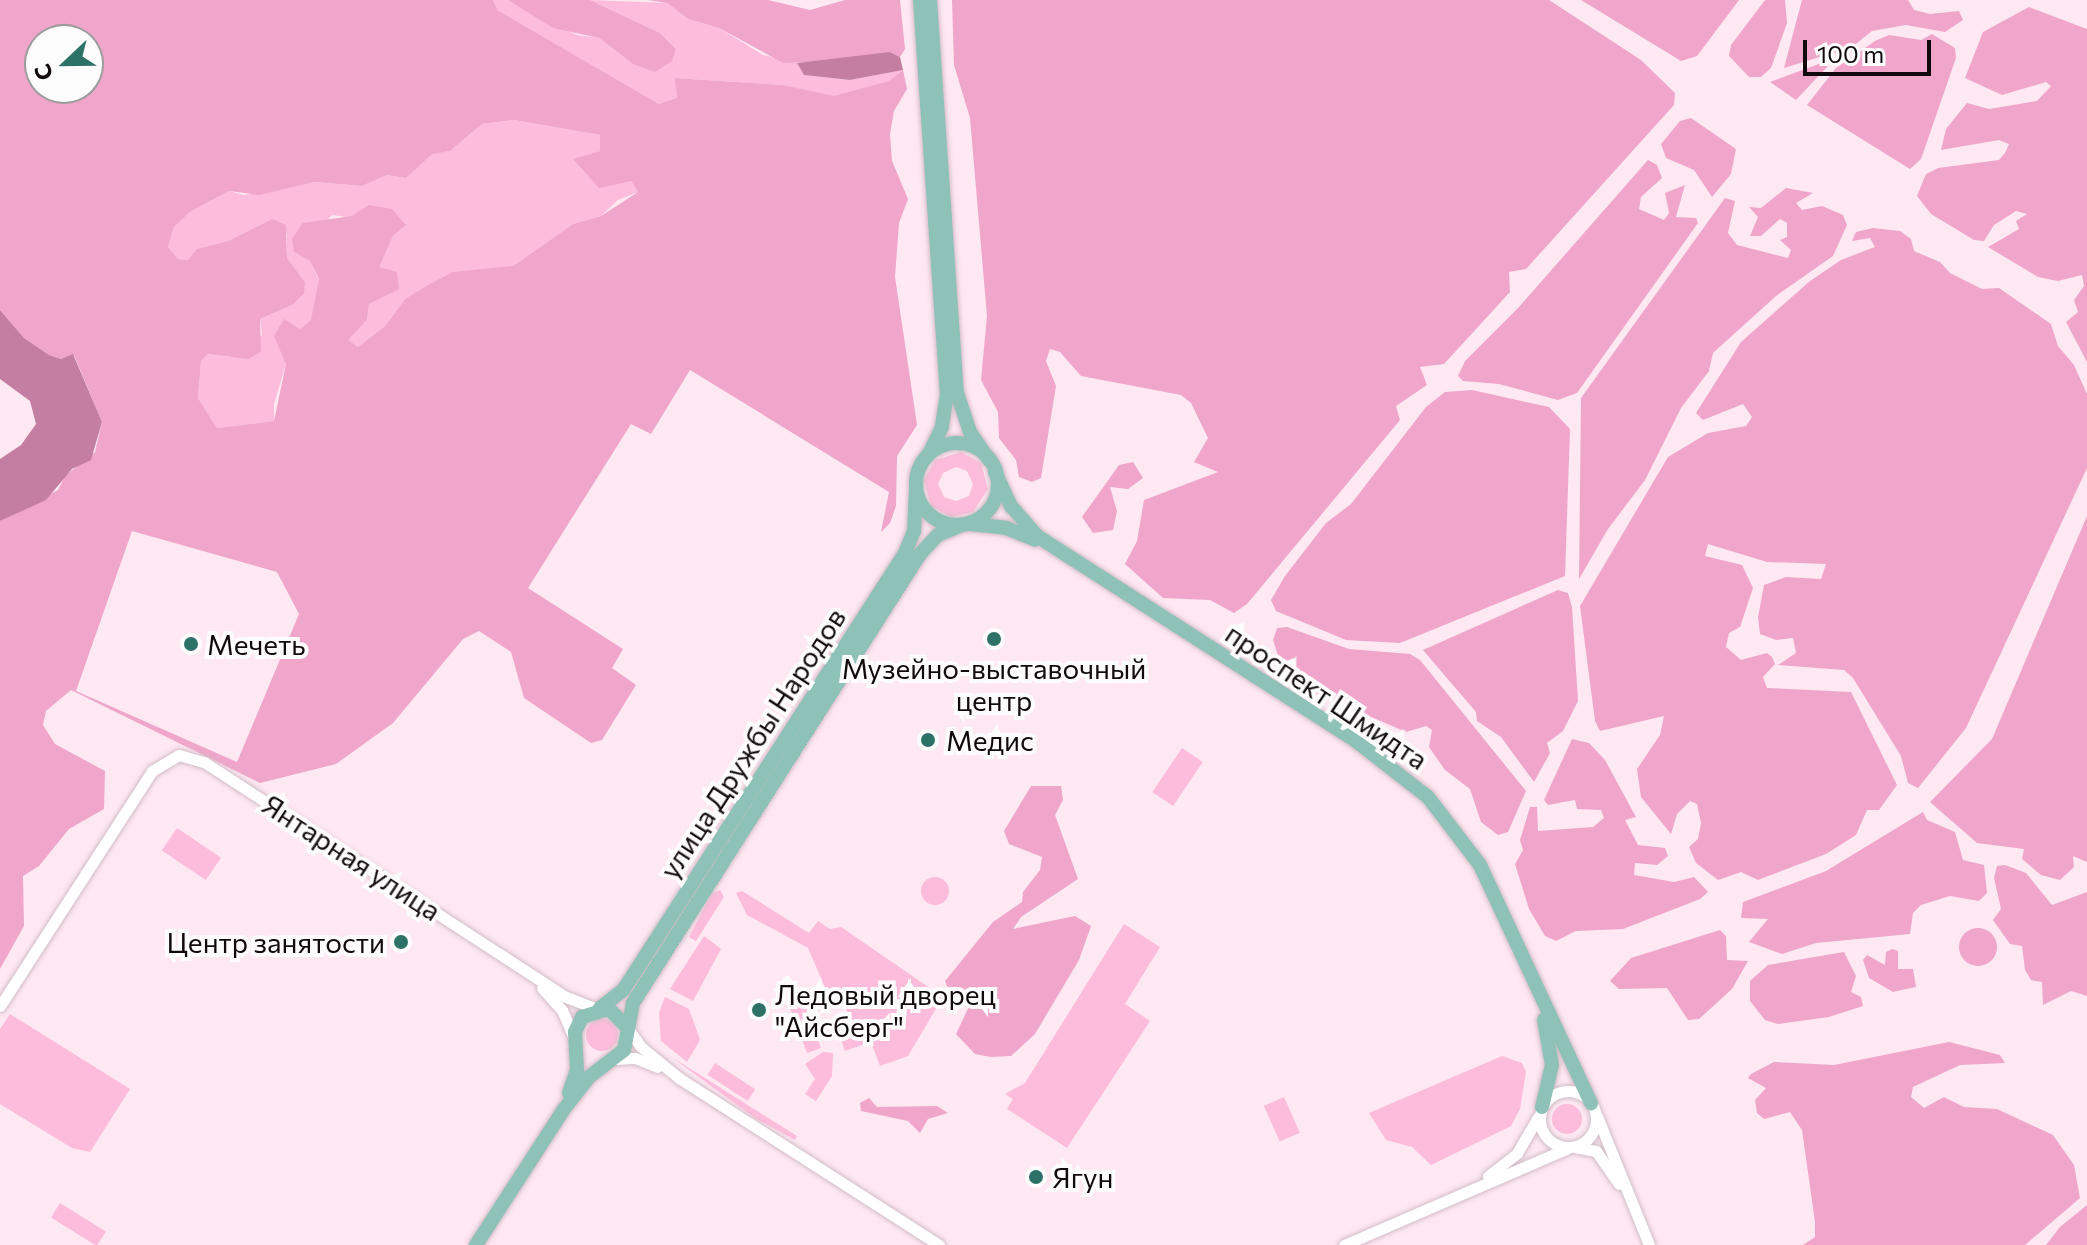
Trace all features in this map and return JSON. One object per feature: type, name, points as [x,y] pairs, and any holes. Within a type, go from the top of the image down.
[{"type":"main road","points":[[920,0],[947,394],[942,427],[919,469],[916,490],[932,517],[964,525],[991,507],[997,490],[992,466],[970,432],[957,393],[930,0]]},
{"type":"main road","points":[[929,454],[963,444],[992,466]]},
{"type":"main road","name":"проспект Шмидта","points":[[992,466],[1016,514],[1056,550]]},
{"type":"main road","name":"улица Дружбы Народов","points":[[599,1009],[624,989],[905,553],[914,531],[916,490]]},
{"type":"main road","name":"проспект Шмидта","points":[[964,525],[1006,528],[1056,550],[1356,741],[1428,797],[1480,865],[1593,1108]]},
{"type":"main road","name":"улица Дружбы Народов","points":[[627,1027],[633,1003],[920,554],[938,535],[964,525]]},
{"type":"main road","name":"проспект Шмидта","points":[[1533,981],[1552,1053],[1541,1110]]},
{"type":"main road","points":[[476,1245],[564,1109],[627,1045],[627,1027],[616,1013],[599,1009],[579,1020],[577,1070],[564,1109]]},
{"type":"main road","points":[[576,1043],[592,1060],[612,1060]]},
{"type":"street","name":"Янтарная улица","points":[[0,1006],[152,771],[179,755],[204,762],[521,968]]},
{"type":"street","points":[[521,968],[574,1002],[599,1009]]},
{"type":"street","points":[[521,968],[557,1003],[576,1043]]},
{"type":"street","points":[[627,1027],[641,1047],[679,1078],[939,1245]]},
{"type":"street","points":[[612,1060],[641,1060],[679,1078]]},
{"type":"street","points":[[1471,1188],[1517,1153],[1541,1110],[1566,1091],[1593,1108],[1649,1245]]},
{"type":"street","points":[[1344,1245],[1570,1148],[1591,1136],[1593,1108]]},
{"type":"street","points":[[1541,1110],[1548,1139],[1570,1148],[1591,1148],[1605,1159],[1643,1231]]},
{"type":"shaded area","points":[[0,0],[493,0],[497,10],[659,104],[677,98],[675,78],[783,85],[834,96],[889,81],[903,70],[907,89],[894,111],[890,134],[892,161],[908,199],[899,223],[895,277],[917,425],[897,456],[896,506],[890,523],[881,532],[889,492],[690,370],[651,434],[631,424],[528,588],[623,649],[612,668],[636,685],[602,740],[591,743],[524,698],[511,652],[479,631],[463,639],[393,723],[336,764],[260,783],[71,690],[46,711],[43,725],[55,744],[105,771],[104,809],[69,829],[39,866],[23,876],[24,926],[0,969],[0,521],[58,490],[65,476],[95,452],[102,422],[74,355],[61,359],[49,355],[24,338],[0,310]],"holes":[[[514,120],[600,135],[600,151],[573,159],[599,188],[631,181],[638,192],[601,216],[573,224],[513,266],[453,272],[430,284],[405,299],[385,326],[358,347],[348,340],[367,320],[369,304],[399,289],[397,272],[379,267],[393,236],[406,225],[392,209],[369,205],[352,216],[303,223],[292,239],[294,252],[310,261],[319,279],[311,320],[300,329],[284,319],[274,336],[286,364],[274,421],[217,428],[198,398],[201,361],[208,354],[248,359],[261,352],[260,319],[292,305],[304,293],[305,282],[287,258],[286,225],[272,219],[228,241],[196,249],[188,260],[178,259],[168,247],[174,227],[190,212],[229,191],[259,195],[314,182],[362,186],[387,175],[406,178],[432,154],[450,151],[482,124]],[[132,531],[277,572],[299,614],[237,762],[76,691]]]},
{"type":"shaded area","points":[[493,0],[508,0],[577,35],[599,38],[633,64],[676,49],[660,33],[590,0],[667,3],[688,19],[719,28],[763,55],[797,63],[804,75],[850,80],[903,70],[889,81],[834,97],[783,85],[676,78],[677,99],[659,104],[496,10]]},
{"type":"shaded area","points":[[508,0],[590,0],[660,33],[676,49],[672,61],[655,72],[633,64],[599,38],[553,28]]},
{"type":"shaded area","points":[[648,0],[768,0],[810,10],[845,0],[900,0],[905,49],[900,57],[890,52],[843,61],[783,63],[719,28],[688,19],[667,3]]},
{"type":"shaded area","points":[[952,0],[1549,0],[1641,60],[1675,93],[1674,105],[1526,269],[1509,272],[1510,292],[1444,364],[1420,367],[1427,385],[1396,406],[1400,420],[1247,604],[1234,613],[1210,600],[1163,598],[1125,564],[1137,541],[1144,500],[1218,472],[1194,462],[1208,438],[1191,403],[1181,395],[1081,376],[1060,352],[1050,349],[1046,361],[1056,386],[1041,478],[1032,482],[1019,477],[1016,460],[999,438],[998,412],[981,380],[987,316],[970,118],[954,65]]},
{"type":"shaded area","points":[[1581,0],[1739,0],[1697,56],[1681,61]]},
{"type":"shaded area","points":[[1765,0],[1785,0],[1787,23],[1771,68],[1761,77],[1749,77],[1729,56],[1731,45]]},
{"type":"shaded area","points":[[1802,0],[1908,0],[1914,10],[1930,14],[1959,11],[1963,20],[1945,32],[1906,25],[1872,31],[1852,47],[1784,68]]},
{"type":"shaded area","points":[[2029,7],[2087,29],[2087,362],[2066,322],[2078,312],[2074,300],[2084,286],[2082,275],[2058,281],[2038,277],[1988,247],[2019,229],[2016,221],[2027,214],[2016,211],[1994,225],[1984,241],[1974,240],[1931,214],[1917,196],[1926,174],[1938,168],[1999,160],[2005,153],[2009,144],[1999,140],[1941,150],[1946,129],[1967,103],[1989,109],[2037,101],[2051,86],[2046,82],[2002,95],[1965,78],[1983,32]]},
{"type":"shaded area","points":[[1932,34],[1955,48],[1956,58],[1921,159],[1910,169],[1807,105],[1836,68],[1875,41],[1889,35],[1921,40]]},
{"type":"shaded area","points":[[890,52],[900,57],[903,70],[850,80],[804,75],[797,63]]},
{"type":"shaded area","points":[[1824,62],[1828,66],[1796,100],[1770,82]]},
{"type":"shaded area","points":[[1691,118],[1736,149],[1731,174],[1712,197],[1694,170],[1666,158],[1661,144],[1680,121]]},
{"type":"shaded area","points":[[514,120],[600,135],[600,151],[574,159],[631,181],[638,192],[618,200],[601,216],[573,224],[513,266],[405,299],[385,326],[358,347],[347,340],[367,320],[369,304],[381,294],[378,267],[393,236],[406,225],[332,215],[294,252],[310,261],[319,280],[312,320],[300,329],[286,364],[274,404],[274,421],[217,428],[198,398],[201,361],[208,354],[230,357],[262,335],[260,319],[292,305],[305,282],[287,258],[287,234],[272,219],[228,241],[196,249],[188,260],[178,259],[168,247],[174,227],[190,212],[229,191],[244,195],[314,182],[362,186],[387,175],[406,178],[432,153],[450,151],[482,124]]},
{"type":"shaded area","points":[[1648,160],[1657,165],[1662,178],[1641,197],[1639,209],[1664,220],[1669,213],[1665,193],[1685,185],[1676,217],[1696,218],[1698,223],[1577,393],[1558,400],[1499,384],[1463,381],[1458,376],[1465,361],[1519,307]]},
{"type":"shaded area","points":[[1786,188],[1813,193],[1796,203],[1802,210],[1822,206],[1843,215],[1847,225],[1833,256],[1776,296],[1713,353],[1709,371],[1681,408],[1645,480],[1608,529],[1579,579],[1581,398],[1725,198],[1735,201],[1728,233],[1737,245],[1788,258],[1791,250],[1780,240],[1787,237],[1787,223],[1780,219],[1761,236],[1750,236],[1758,217],[1749,207],[1761,208]]},
{"type":"shaded area","points":[[1873,228],[1900,231],[1911,239],[1914,251],[1940,262],[1950,273],[1982,289],[1999,288],[2051,324],[2058,346],[2074,365],[2087,394],[2087,468],[1966,728],[1918,788],[1908,783],[1901,756],[1853,678],[1844,670],[1778,665],[1796,653],[1793,638],[1776,640],[1760,634],[1758,617],[1764,585],[1786,577],[1821,579],[1826,564],[1767,562],[1708,544],[1705,556],[1742,565],[1753,588],[1740,627],[1729,633],[1726,647],[1741,660],[1767,653],[1772,657],[1775,664],[1763,677],[1767,688],[1851,692],[1897,785],[1879,810],[1867,810],[1856,835],[1826,854],[1758,880],[1741,872],[1718,880],[1696,863],[1689,847],[1698,839],[1701,823],[1697,804],[1690,801],[1677,814],[1671,834],[1641,797],[1637,769],[1660,735],[1664,716],[1600,731],[1595,721],[1580,606],[1668,457],[1708,433],[1746,426],[1752,417],[1743,404],[1703,420],[1696,413],[1741,342],[1810,281],[1841,260],[1875,247],[1870,238],[1852,241],[1856,232]]},
{"type":"shaded area","points":[[0,310],[24,338],[49,355],[61,359],[73,354],[102,422],[91,460],[72,469],[46,500],[0,521],[0,459],[21,445],[36,424],[30,401],[0,379]]},
{"type":"shaded area","points":[[1472,390],[1549,407],[1570,429],[1565,576],[1400,643],[1346,640],[1276,611],[1271,600],[1285,576],[1326,523],[1351,504],[1426,407],[1445,392]]},
{"type":"shaded area","points":[[961,452],[981,463],[988,489],[973,512],[951,517],[931,506],[924,480],[935,460]],"holes":[[[956,467],[967,471],[973,484],[969,496],[956,501],[944,497],[938,484],[943,473]]]},
{"type":"shaded area","points":[[1133,462],[1143,478],[1128,489],[1110,487],[1117,511],[1113,530],[1093,533],[1082,517],[1119,465]]},
{"type":"shaded area","points":[[2087,516],[2087,862],[2073,856],[2074,867],[2060,880],[2041,875],[2022,859],[2024,849],[1977,843],[1930,802],[1992,739]]},
{"type":"shaded area","points":[[1558,590],[1568,593],[1572,607],[1578,701],[1563,731],[1547,743],[1550,753],[1534,782],[1501,737],[1477,721],[1476,712],[1423,650]]},
{"type":"shaded area","points":[[1287,627],[1349,649],[1410,654],[1420,660],[1526,791],[1508,832],[1498,835],[1481,822],[1470,789],[1445,770],[1429,747],[1432,730],[1426,726],[1406,732],[1316,693],[1282,668],[1273,640],[1277,628]]},
{"type":"shaded area","points":[[1572,739],[1589,743],[1605,760],[1636,817],[1625,820],[1638,845],[1665,848],[1668,856],[1657,865],[1635,863],[1634,875],[1674,882],[1694,877],[1708,892],[1700,899],[1623,929],[1576,931],[1556,941],[1545,936],[1529,909],[1515,864],[1523,850],[1520,840],[1530,807],[1537,807],[1538,831],[1593,827],[1604,818],[1601,810],[1577,809],[1575,800],[1548,805],[1544,800]]},
{"type":"shaded area","points":[[1182,748],[1203,762],[1173,806],[1152,792]]},
{"type":"shaded area","points":[[1031,786],[1061,786],[1063,800],[1055,815],[1078,879],[1021,917],[1013,929],[1075,916],[1091,926],[1079,960],[1035,1034],[1011,1056],[991,1057],[975,1054],[956,1034],[972,1000],[950,993],[945,981],[993,922],[1022,902],[1023,892],[1040,870],[1042,857],[1009,844],[1004,831]]},
{"type":"shaded area","points":[[1923,812],[1927,820],[1955,832],[1963,860],[1984,865],[1987,893],[1979,901],[1950,896],[1921,905],[1913,913],[1910,934],[1816,943],[1782,954],[1749,942],[1768,919],[1741,918],[1743,902],[1826,871]]},
{"type":"shaded area","points":[[177,828],[221,858],[206,880],[162,850]]},
{"type":"shaded area","points":[[2005,865],[2026,873],[2052,905],[2087,892],[2087,996],[2071,991],[2043,1005],[2042,982],[2031,980],[2025,970],[2022,946],[2010,944],[1993,920],[2001,909],[1994,878],[1997,866]]},
{"type":"shaded area","points":[[935,877],[945,881],[949,891],[945,901],[935,905],[925,901],[921,891],[925,881]]},
{"type":"shaded area","points":[[720,890],[724,897],[696,941],[689,937],[712,893]]},
{"type":"shaded area","points":[[742,891],[809,933],[818,921],[830,929],[841,927],[943,997],[908,1056],[880,1066],[871,1042],[845,1051],[840,1036],[854,1030],[839,989],[827,992],[808,948],[747,915],[736,893]]},
{"type":"shaded area","points":[[1124,924],[1160,947],[1125,1004],[1150,1021],[1067,1148],[1007,1109],[1013,1099],[1005,1094],[1025,1083]]},
{"type":"shaded area","points":[[1978,928],[1991,934],[1997,947],[1991,960],[1978,966],[1965,960],[1959,947],[1965,934]]},
{"type":"shaded area","points":[[1720,930],[1726,936],[1727,960],[1748,961],[1732,989],[1699,1019],[1688,1020],[1667,988],[1619,989],[1610,981],[1631,958]]},
{"type":"shaded area","points":[[704,936],[721,949],[693,1001],[670,989]]},
{"type":"shaded area","points":[[1892,949],[1898,951],[1898,969],[1913,969],[1916,987],[1893,992],[1869,978],[1863,960],[1867,955],[1885,965],[1886,952]]},
{"type":"shaded area","points":[[1844,952],[1856,976],[1851,992],[1861,997],[1863,1006],[1829,1017],[1778,1024],[1765,1020],[1750,1001],[1750,981],[1768,965]]},
{"type":"shaded area","points":[[665,997],[689,1009],[700,1040],[687,1062],[661,1041],[659,1013]]},
{"type":"shaded area","points":[[819,997],[805,1004],[821,1048],[807,1053],[790,1008]]},
{"type":"shaded area","points":[[10,1014],[130,1089],[90,1152],[72,1148],[0,1104],[0,1029]]},
{"type":"shaded area","points":[[602,1019],[613,1024],[618,1035],[613,1046],[602,1051],[591,1046],[586,1035],[591,1024]]},
{"type":"shaded area","points":[[1949,1042],[2000,1055],[2005,1063],[1960,1065],[1913,1087],[1911,1097],[1924,1108],[1944,1097],[1964,1107],[1997,1109],[2053,1135],[2074,1165],[2080,1198],[2025,1245],[1803,1245],[1815,1237],[1815,1222],[1802,1130],[1790,1112],[1764,1119],[1757,1113],[1755,1100],[1766,1088],[1748,1078],[1774,1062],[1834,1065]]},
{"type":"shaded area","points":[[823,1052],[833,1053],[832,1076],[816,1101],[805,1094],[815,1079],[805,1064]]},
{"type":"shaded area","points":[[670,1056],[797,1136],[795,1140],[755,1118]]},
{"type":"shaded area","points":[[1502,1056],[1522,1063],[1526,1072],[1520,1109],[1511,1126],[1431,1165],[1412,1147],[1386,1140],[1369,1113]]},
{"type":"shaded area","points":[[715,1063],[755,1089],[748,1101],[707,1075]]},
{"type":"shaded area","points":[[1284,1097],[1300,1133],[1280,1142],[1264,1106]]},
{"type":"shaded area","points":[[869,1098],[877,1107],[937,1106],[948,1113],[928,1119],[920,1133],[908,1121],[861,1111],[860,1103]]},
{"type":"shaded area","points":[[1567,1104],[1573,1105],[1581,1113],[1581,1125],[1573,1133],[1567,1134],[1561,1133],[1553,1125],[1552,1119],[1553,1113],[1561,1105]]},
{"type":"shaded area","points":[[60,1203],[106,1232],[95,1245],[51,1217]]},
{"type":"shaded area","points":[[2087,1205],[2087,1245],[2046,1245],[2060,1227]]},
{"type":"place","name":"Музейно-выставочный центр","points":[[994,639]]},
{"type":"place","name":"Мечеть","points":[[191,644]]},
{"type":"place","name":"Медис","points":[[928,740]]},
{"type":"place","name":"Центр занятости","points":[[401,942]]},
{"type":"place","name":"Ледовый дворец \"Айсберг\"","points":[[759,1010]]},
{"type":"place","name":"Ягун","points":[[1036,1177]]}]
